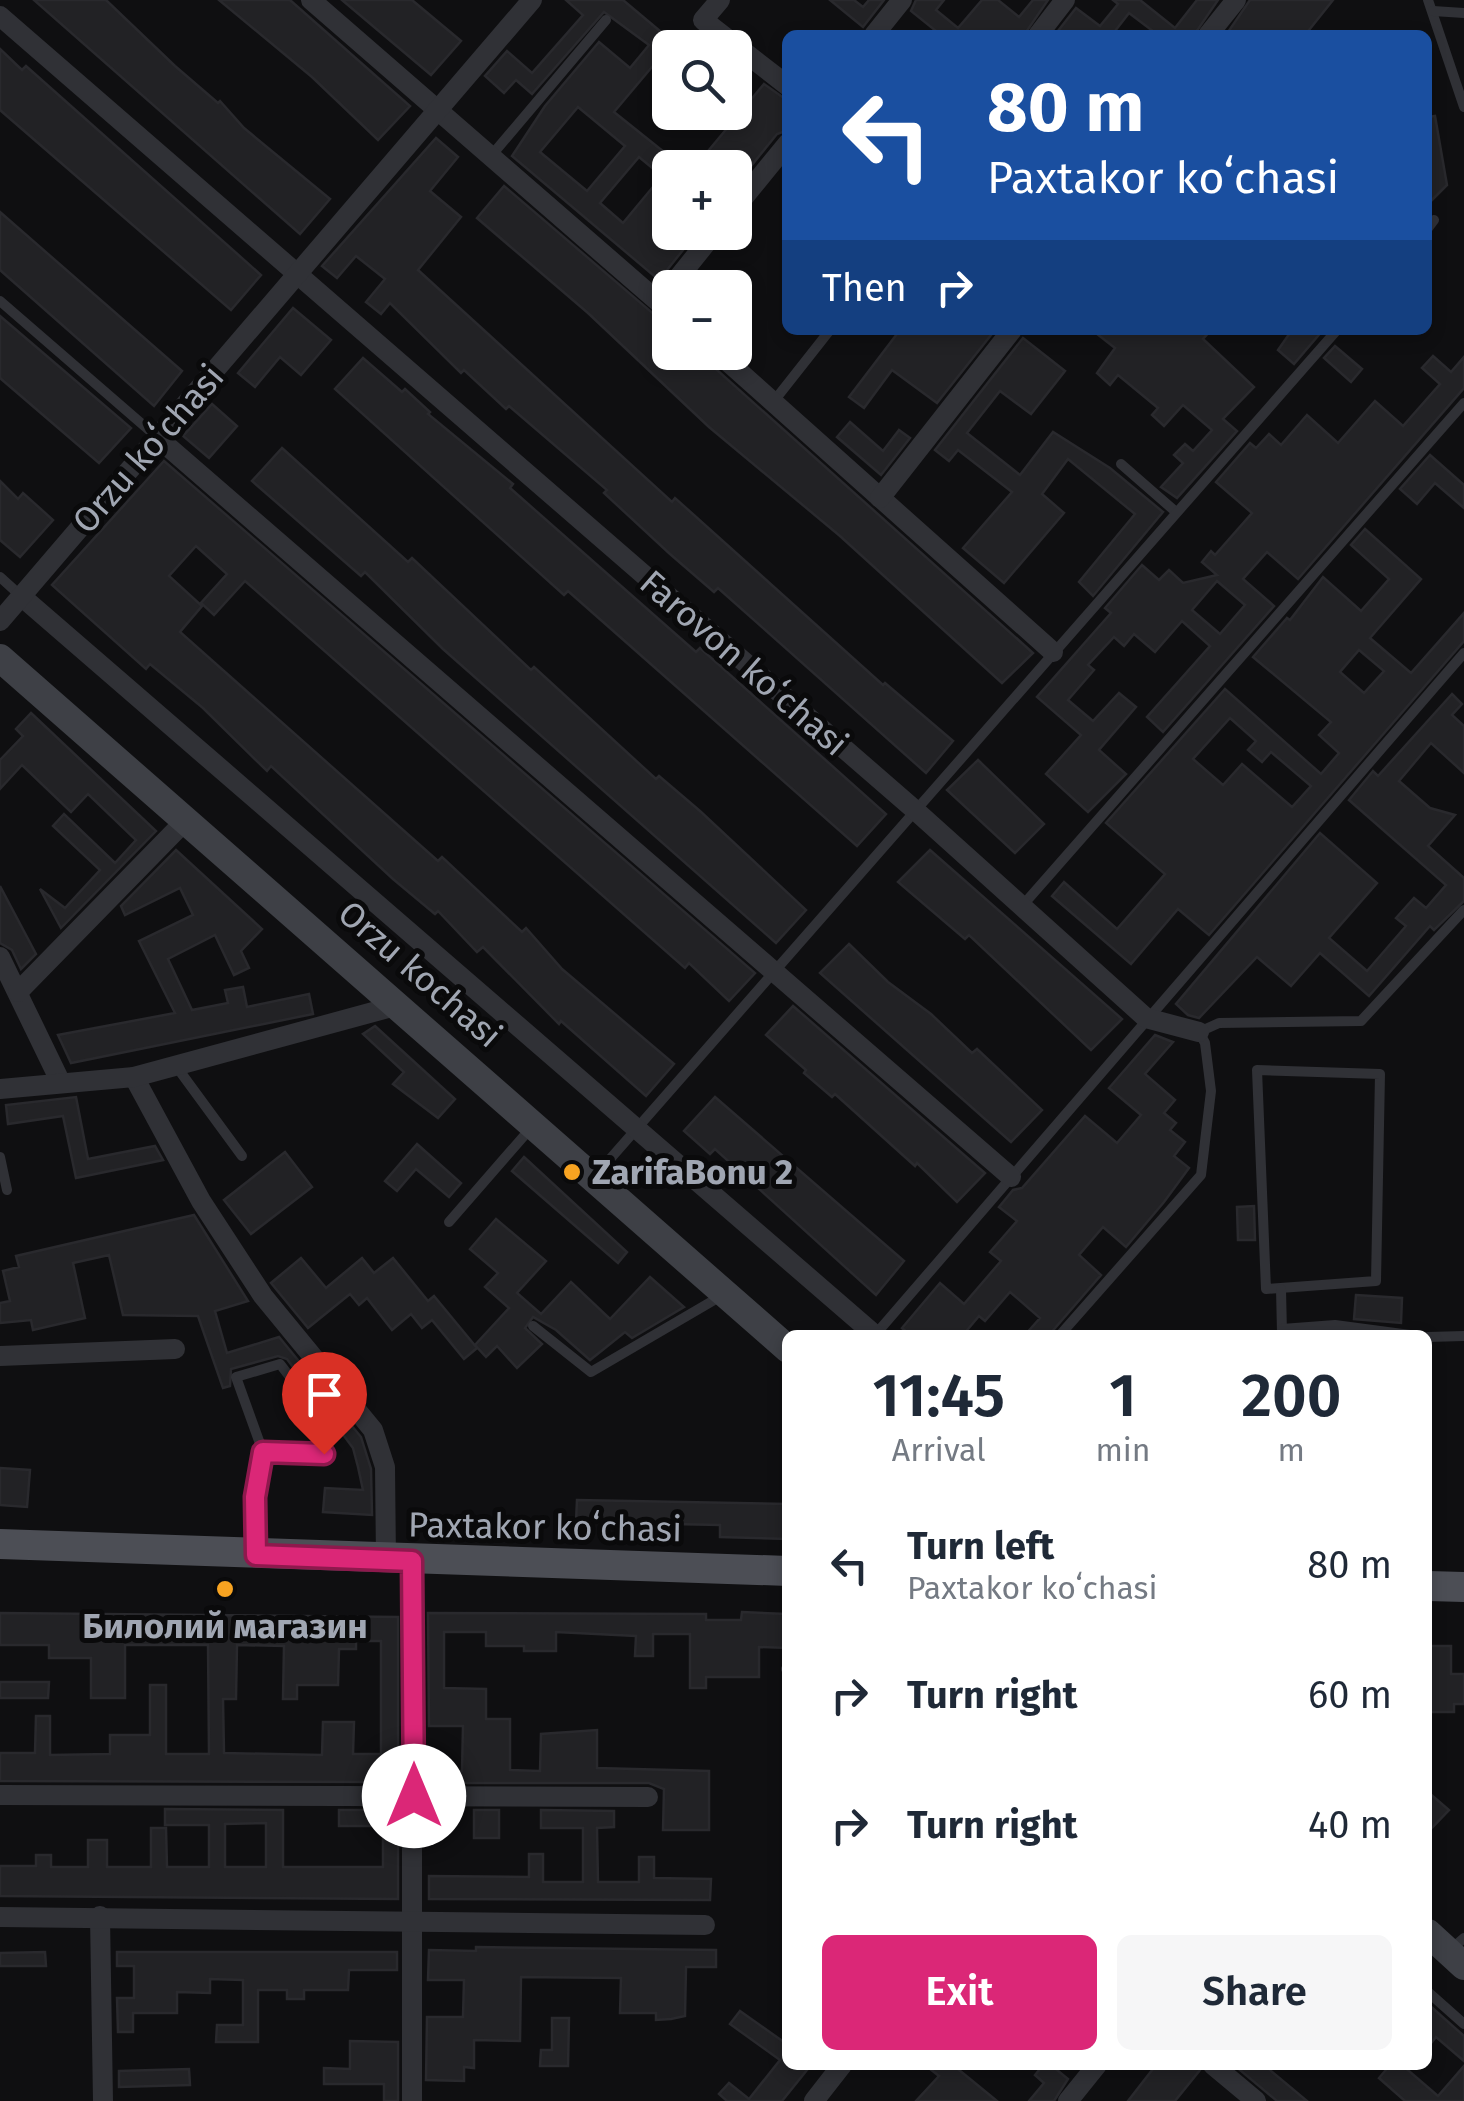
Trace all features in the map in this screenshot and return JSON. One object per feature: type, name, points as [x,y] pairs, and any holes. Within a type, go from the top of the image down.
[{"type":"main road","name":"Orzu kochasi","points":[[0,658],[596,1176],[782,1344]]},
{"type":"main road","name":"Paxtakor koʻchasi","points":[[0,1544],[399,1561],[782,1571]]},
{"type":"main road","points":[[1432,1586],[1464,1588]]},
{"type":"street","points":[[311,0],[490,156],[652,285]]},
{"type":"street","name":"Orzu koʻchasi","points":[[0,620],[532,0]]},
{"type":"street","points":[[720,0],[703,20],[782,81]]},
{"type":"street","points":[[878,30],[902,0]]},
{"type":"street","points":[[1042,30],[1065,0]]},
{"type":"street","points":[[1212,30],[1236,0]]},
{"type":"street","points":[[0,16],[296,278]]},
{"type":"street","points":[[752,187],[782,150]]},
{"type":"street","name":"Farovon koʻchasi","points":[[296,278],[916,812],[1146,1018],[1199,1032]]},
{"type":"street","points":[[880,498],[1008,335]]},
{"type":"street","points":[[738,370],[1053,652]]},
{"type":"street","points":[[158,438],[1011,1177]]},
{"type":"street","points":[[21,596],[869,1330]]},
{"type":"street","points":[[18,992],[187,818]]},
{"type":"street","points":[[0,956],[62,1083]]},
{"type":"street","points":[[0,1089],[134,1077],[399,1005]]},
{"type":"street","points":[[134,1077],[202,1201],[263,1296],[373,1430],[385,1467],[399,1561],[414,1796],[412,2101]]},
{"type":"street","points":[[0,1356],[175,1349]]},
{"type":"street","points":[[0,1795],[648,1797]]},
{"type":"street","points":[[100,1916],[103,2101]]},
{"type":"street","points":[[0,1917],[705,1925]]},
{"type":"street","points":[[814,2101],[838,2070]]},
{"type":"street","points":[[1068,2101],[1093,2070]]},
{"type":"street","points":[[1219,2070],[1256,2101]]},
{"type":"lane","points":[[1464,13],[1431,6],[1464,108]]},
{"type":"lane","points":[[490,156],[606,20]]},
{"type":"lane","points":[[0,300],[158,438]]},
{"type":"lane","points":[[774,402],[826,335]]},
{"type":"lane","points":[[596,1176],[1333,335]]},
{"type":"lane","points":[[1023,906],[1464,403]]},
{"type":"lane","points":[[1121,464],[1176,512]]},
{"type":"lane","points":[[0,577],[21,596]]},
{"type":"lane","points":[[879,1330],[1464,653]]},
{"type":"lane","points":[[1064,1330],[1201,1175],[1210,1091],[1206,1043],[1199,1032],[1219,1023],[1361,1021],[1464,910]]},
{"type":"lane","points":[[176,1066],[242,1156]]},
{"type":"lane","points":[[1257,1070],[1380,1074],[1376,1281],[1281,1289],[1266,1290],[1257,1070]]},
{"type":"lane","points":[[449,1222],[534,1125]]},
{"type":"lane","points":[[0,1156],[7,1190]]},
{"type":"lane","points":[[1281,1289],[1282,1330]]},
{"type":"lane","points":[[533,1326],[591,1372],[726,1293]]},
{"type":"lane","points":[[1297,1330],[1335,1325],[1372,1330]]},
{"type":"lane","points":[[1432,1337],[1464,1336]]},
{"type":"lane","points":[[256,1555],[255,1497],[263,1452],[236,1377],[280,1364],[328,1428],[324,1454],[263,1452]]},
{"type":"lane","points":[[1432,1996],[1464,2024]]},
{"type":"building","points":[[34,0],[106,0],[175,66],[220,101],[244,128],[330,199],[300,234]]},
{"type":"building","points":[[219,0],[290,0],[410,106],[378,140],[312,77]]},
{"type":"building","points":[[342,0],[412,0],[461,41],[431,75]]},
{"type":"building","points":[[566,0],[623,0],[659,30],[652,30],[652,67],[614,112],[662,150],[652,150],[652,168],[639,157],[600,203],[623,223],[652,188],[652,250],[683,250],[667,270],[652,270],[652,274],[512,156],[545,106],[599,42],[630,68],[649,45],[604,12],[532,94],[516,80],[504,93],[485,76],[507,51],[532,73],[583,15]],"holes":[[[578,107],[625,146],[587,191],[540,152]]]},
{"type":"building","points":[[830,0],[854,0],[863,7],[869,0],[884,0],[863,27]]},
{"type":"building","points":[[916,0],[944,0],[936,10],[958,28],[982,0],[998,0],[1019,17],[1033,0],[1048,0],[1027,30],[935,30],[911,11]]},
{"type":"building","points":[[1113,0],[1140,0],[1175,28],[1197,0],[1218,0],[1197,30],[1151,30],[1129,13],[1116,30],[1059,30],[1076,8],[1100,26],[1118,4]]},
{"type":"building","points":[[1250,0],[1333,0],[1309,30],[1229,30]]},
{"type":"building","points":[[0,49],[22,70],[26,66],[261,275],[231,310],[0,110]]},
{"type":"building","points":[[764,84],[782,97],[782,132],[752,165],[752,150],[709,150],[726,130],[752,130],[752,98]]},
{"type":"building","points":[[1435,116],[1447,185],[1432,200]]},
{"type":"building","points":[[436,138],[458,157],[430,191],[461,217],[418,270],[672,502],[675,498],[883,685],[953,741],[926,773],[718,588],[714,592],[670,554],[604,493],[607,490],[509,406],[506,409],[464,370],[461,373],[390,303],[381,314],[366,302],[385,279],[356,256],[337,278],[322,266]]},
{"type":"building","points":[[504,186],[652,313],[652,370],[717,370],[1033,653],[1002,683],[477,218]]},
{"type":"building","points":[[0,212],[182,371],[154,406],[0,270]]},
{"type":"building","points":[[293,308],[331,340],[301,375],[280,357],[255,387],[238,373]]},
{"type":"building","points":[[0,316],[131,428],[99,463],[0,378]]},
{"type":"building","points":[[896,335],[991,335],[937,403],[892,370],[864,408],[849,397]]},
{"type":"building","points":[[1098,335],[1207,335],[1203,339],[1254,387],[1223,419],[1237,431],[1177,498],[1161,487],[1183,463],[1174,455],[1185,444],[1193,451],[1212,430],[1183,405],[1164,426],[1152,415],[1158,408],[1118,375],[1110,385],[1097,373],[1115,348]]},
{"type":"building","points":[[1288,335],[1319,335],[1294,364],[1278,350]]},
{"type":"building","points":[[1023,338],[1065,371],[1031,414],[1000,391],[967,433],[1020,475],[1053,432],[1110,468],[1163,512],[1093,596],[1079,582],[1135,514],[1068,459],[1042,494],[1064,513],[1004,583],[963,548],[1012,492],[958,450],[949,461],[935,450]]},
{"type":"building","points":[[1335,346],[1362,369],[1351,382],[1324,358]]},
{"type":"building","points":[[1433,356],[1451,372],[1464,357],[1464,388],[1298,579],[1267,552],[1243,579],[1274,606],[1163,732],[1147,717],[1210,646],[1182,621],[1155,652],[1134,634],[1124,646],[1114,637],[1088,665],[1094,670],[1068,700],[1093,721],[1119,693],[1136,707],[1099,750],[1126,774],[1088,812],[1046,774],[1081,735],[1037,697],[1111,613],[1105,608],[1142,565],[1159,580],[1169,570],[1183,583],[1217,575],[1202,562],[1211,551],[1215,555],[1252,513],[1216,482],[1250,443],[1256,448],[1269,434],[1281,445],[1307,415],[1338,443],[1375,401],[1403,426],[1440,384],[1422,368]],"holes":[[[1217,581],[1245,605],[1220,634],[1192,610]]]},
{"type":"building","points":[[363,358],[402,392],[405,389],[428,414],[513,484],[510,488],[696,652],[700,648],[886,814],[857,846],[568,591],[564,595],[335,389]]},
{"type":"building","points":[[212,404],[237,426],[209,458],[183,436]]},
{"type":"building","points":[[850,422],[883,451],[899,430],[910,438],[881,475],[837,437]]},
{"type":"building","points":[[282,448],[408,562],[412,558],[531,670],[534,667],[656,779],[659,776],[700,811],[806,910],[776,943],[443,649],[365,572],[361,576],[252,481]]},
{"type":"building","points":[[1430,455],[1464,485],[1464,508],[1435,483],[1417,504],[1400,489]]},
{"type":"building","points":[[164,461],[755,973],[729,1001],[689,963],[685,968],[245,581],[214,615],[201,603],[227,574],[196,546],[169,576],[202,606],[180,632],[438,861],[442,857],[522,932],[526,928],[562,969],[674,1064],[646,1096],[561,1021],[559,1024],[483,947],[477,952],[438,911],[435,914],[393,879],[271,766],[267,771],[203,708],[150,664],[146,669],[52,585]]},
{"type":"building","points":[[0,481],[18,499],[23,493],[53,520],[20,557],[0,540]]},
{"type":"building","points":[[1365,529],[1421,579],[1370,638],[1411,673],[1464,613],[1464,641],[1209,935],[1178,909],[1131,964],[1052,896],[1064,882],[1117,929],[1165,874],[1106,823],[1225,689],[1321,774],[1339,753],[1319,735],[1331,722],[1253,657],[1287,618],[1290,620],[1323,577],[1361,611],[1389,579],[1351,545]],"holes":[[[1359,650],[1384,671],[1364,693],[1340,672]],[[1230,718],[1256,741],[1248,750],[1262,762],[1271,752],[1311,786],[1292,807],[1242,764],[1223,785],[1193,759]]]},
{"type":"building","points":[[1452,694],[1462,704],[1452,715],[1464,726],[1464,773],[1431,743],[1399,781],[1430,808],[1455,815],[1428,846],[1464,878],[1464,901],[1434,930],[1430,926],[1369,996],[1320,953],[1291,986],[1257,957],[1199,1018],[1188,1015],[1176,1004],[1320,833],[1377,883],[1329,938],[1367,971],[1406,926],[1396,918],[1414,898],[1426,908],[1446,885],[1349,800],[1373,771],[1378,776]]},
{"type":"building","points":[[31,713],[156,831],[61,928],[40,889],[65,908],[100,870],[53,826],[64,814],[115,863],[136,840],[88,794],[71,812],[22,765],[0,789],[0,760],[23,736],[16,729]]},
{"type":"building","points":[[978,760],[1044,824],[1015,853],[947,790]]},
{"type":"building","points":[[176,850],[262,929],[241,951],[249,968],[234,975],[215,935],[168,959],[192,1010],[228,1003],[225,990],[243,987],[247,1007],[309,994],[313,1014],[71,1063],[58,1035],[175,1013],[139,941],[193,915],[180,888],[125,915],[121,906]]},
{"type":"building","points":[[930,850],[1122,1019],[1091,1050],[969,935],[965,939],[898,882]]},
{"type":"building","points":[[0,886],[36,954],[21,969],[12,950],[0,943]]},
{"type":"building","points":[[849,944],[972,1053],[977,1049],[1042,1110],[1011,1142],[820,973]]},
{"type":"building","points":[[793,1006],[985,1173],[957,1202],[917,1163],[915,1166],[835,1094],[832,1097],[804,1073],[806,1070],[766,1035]]},
{"type":"building","points":[[375,1026],[455,1099],[438,1118],[393,1084],[404,1072],[363,1034]]},
{"type":"building","points":[[1155,1035],[1173,1042],[1145,1074],[1175,1100],[1164,1113],[1176,1123],[1170,1130],[1185,1142],[1174,1156],[1189,1168],[1126,1247],[1103,1227],[1079,1255],[1101,1275],[1053,1330],[1029,1330],[1040,1318],[1010,1292],[985,1321],[979,1316],[967,1330],[904,1330],[902,1328],[940,1283],[964,1304],[1001,1261],[990,1252],[1017,1221],[999,1207],[1013,1190],[1022,1188],[1085,1116],[1117,1143],[1141,1115],[1109,1088]]},
{"type":"building","points":[[76,1097],[88,1159],[155,1146],[163,1160],[76,1178],[63,1116],[8,1124],[6,1105]]},
{"type":"building","points":[[715,1097],[904,1261],[876,1295],[715,1149],[710,1154],[684,1131]]},
{"type":"building","points":[[417,1144],[461,1183],[449,1197],[416,1169],[397,1191],[385,1181]]},
{"type":"building","points":[[285,1152],[312,1187],[251,1234],[224,1200]]},
{"type":"building","points":[[524,1157],[627,1252],[618,1263],[512,1171]]},
{"type":"building","points":[[1254,1206],[1255,1240],[1238,1240],[1237,1207]]},
{"type":"building","points":[[194,1215],[248,1301],[215,1311],[227,1353],[279,1337],[361,1437],[371,1469],[372,1515],[323,1512],[325,1488],[363,1490],[358,1467],[353,1448],[287,1359],[278,1356],[231,1369],[230,1386],[223,1388],[198,1316],[123,1315],[109,1255],[73,1263],[85,1318],[33,1330],[31,1320],[0,1323],[0,1303],[10,1301],[3,1271],[19,1267],[16,1256]]},
{"type":"building","points":[[496,1219],[546,1261],[517,1293],[541,1314],[571,1282],[610,1319],[650,1277],[684,1307],[632,1338],[625,1332],[590,1360],[556,1330],[533,1317],[525,1328],[542,1344],[517,1368],[497,1346],[486,1357],[475,1345],[509,1308],[485,1287],[498,1273],[470,1249]]},
{"type":"building","points":[[301,1258],[326,1288],[362,1258],[374,1273],[393,1258],[428,1301],[434,1296],[477,1348],[464,1359],[432,1320],[422,1328],[411,1314],[392,1330],[367,1298],[359,1305],[350,1294],[308,1328],[271,1283]]},
{"type":"building","points":[[1356,1295],[1402,1298],[1401,1323],[1354,1319]]},
{"type":"building","points":[[0,1468],[30,1470],[27,1507],[0,1505]]},
{"type":"building","points":[[577,1500],[782,1504],[782,1539],[720,1537],[720,1525],[576,1522]]},
{"type":"building","points":[[742,1612],[782,1614],[782,1648],[759,1647],[759,1677],[706,1677],[706,1688],[690,1688],[690,1634],[653,1634],[653,1656],[635,1656],[636,1636],[556,1632],[556,1651],[524,1651],[524,1646],[486,1646],[486,1632],[444,1632],[444,1688],[486,1689],[486,1719],[510,1719],[510,1770],[540,1771],[541,1734],[597,1730],[597,1768],[709,1771],[709,1830],[663,1830],[664,1789],[649,1783],[428,1783],[429,1771],[462,1771],[463,1726],[429,1726],[428,1613],[706,1614],[706,1620],[741,1620]]},
{"type":"building","points":[[0,1613],[398,1617],[398,1782],[0,1781],[0,1753],[35,1753],[36,1716],[50,1716],[50,1755],[110,1754],[110,1735],[150,1735],[150,1685],[166,1685],[166,1754],[209,1754],[208,1645],[125,1645],[125,1698],[91,1698],[91,1658],[49,1658],[49,1645],[0,1645]],"holes":[[[356,1641],[381,1641],[381,1754],[353,1754],[354,1722],[323,1722],[322,1755],[224,1753],[223,1699],[236,1699],[237,1645],[284,1646],[283,1699],[297,1699],[297,1685],[338,1685],[339,1649],[356,1649]]]},
{"type":"building","points":[[1432,1646],[1451,1646],[1451,1674],[1464,1674],[1464,1704],[1454,1704],[1454,1712],[1432,1712]]},
{"type":"building","points":[[0,1682],[49,1682],[48,1698],[0,1698]]},
{"type":"building","points":[[1432,1795],[1449,1810],[1432,1828]]},
{"type":"building","points":[[165,1809],[283,1810],[283,1867],[383,1867],[383,1826],[339,1826],[339,1810],[398,1810],[398,1899],[0,1896],[0,1866],[36,1866],[36,1855],[51,1855],[51,1867],[88,1867],[88,1840],[107,1840],[107,1867],[151,1867],[151,1828],[166,1828],[167,1867],[209,1867],[209,1825],[165,1825]],"holes":[[[266,1823],[266,1867],[225,1867],[225,1824]]]},
{"type":"building","points":[[474,1810],[499,1810],[499,1838],[474,1838]]},
{"type":"building","points":[[541,1810],[614,1811],[614,1827],[597,1828],[598,1882],[639,1882],[639,1857],[654,1857],[654,1878],[711,1879],[710,1900],[429,1899],[429,1876],[529,1877],[529,1854],[543,1854],[543,1882],[583,1882],[583,1828],[541,1828]]},
{"type":"building","points":[[476,1947],[716,1950],[716,1967],[686,1967],[685,2016],[656,2020],[656,2013],[620,2013],[621,1978],[521,1977],[520,2041],[474,2040],[474,2068],[464,2067],[464,2081],[426,2080],[427,2017],[463,2017],[464,1980],[428,1980],[429,1950],[476,1951]]},
{"type":"building","points":[[45,1952],[46,1966],[0,1966],[0,1953]]},
{"type":"building","points":[[117,1952],[397,1952],[397,1970],[349,1970],[348,1990],[304,1990],[304,1999],[287,1999],[287,1990],[258,1990],[258,2042],[216,2042],[217,2025],[243,2025],[243,1980],[210,1979],[210,1993],[177,1992],[177,2013],[133,2013],[133,2032],[118,2032],[117,1998],[134,1998],[134,1966],[117,1966]]},
{"type":"building","points":[[1432,2008],[1464,2036],[1464,2061],[1436,2037],[1432,2042]]},
{"type":"building","points":[[740,2011],[782,2041],[782,2070],[807,2070],[782,2101],[727,2101],[719,2094],[729,2083],[749,2099],[780,2060],[730,2024]]},
{"type":"building","points":[[552,2018],[569,2018],[568,2066],[540,2066],[541,2050],[552,2050]]},
{"type":"building","points":[[350,2041],[398,2042],[398,2101],[384,2101],[384,2084],[324,2084],[324,2068],[350,2069]]},
{"type":"building","points":[[1464,2066],[1464,2101],[1405,2101],[1379,2078],[1386,2070],[1408,2070],[1438,2096]]},
{"type":"building","points":[[189,2069],[190,2085],[119,2087],[119,2071]]},
{"type":"building","points":[[931,2070],[959,2070],[997,2101],[916,2101],[939,2076]]},
{"type":"building","points":[[1039,2070],[1057,2070],[1068,2079],[1054,2101],[1029,2101],[1044,2083],[1035,2075]]},
{"type":"building","points":[[1152,2070],[1200,2070],[1175,2101],[1128,2101]]},
{"type":"building","points":[[1240,2070],[1270,2070],[1307,2101],[1277,2101]]},
{"type":"place","name":"ZarifaBonu 2","points":[[572,1172]]},
{"type":"place","name":"Билолий магазин","points":[[225,1589]]},
{"type":"route","points":[[324,1454],[263,1452],[255,1497],[256,1555],[412,1561],[414,1796]]}]
